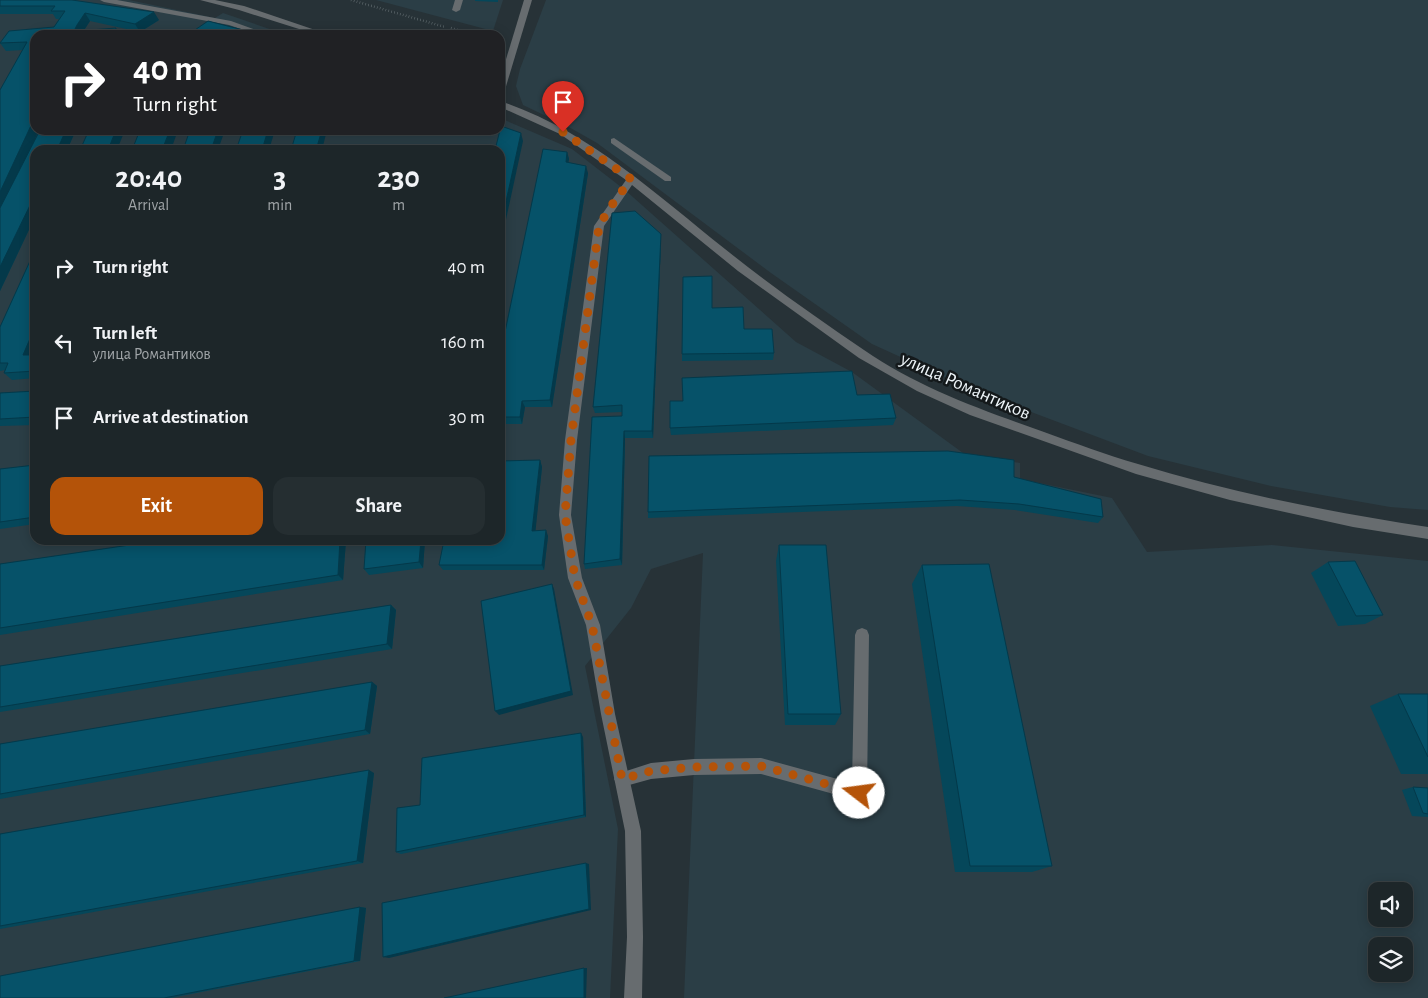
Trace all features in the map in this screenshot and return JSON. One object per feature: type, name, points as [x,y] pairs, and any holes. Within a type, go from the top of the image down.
[{"type":"street","points":[[104,0],[231,23],[251,30]]},
{"type":"street","points":[[204,0],[241,8],[310,30]]},
{"type":"street","points":[[456,10],[459,0]]},
{"type":"street","points":[[505,76],[528,0]]},
{"type":"street","name":"улица Романтиков","points":[[505,106],[563,132],[631,179],[742,268],[862,355],[921,388],[974,412],[1136,469],[1221,492],[1353,521],[1428,533]]},
{"type":"street","points":[[614,141],[668,179]]},
{"type":"street","points":[[631,179],[599,226],[571,440],[565,515],[575,578],[592,625],[633,831],[635,937],[632,998]]},
{"type":"street","points":[[622,779],[651,771],[694,767],[761,766],[859,793],[862,635]]},
{"type":"path","points":[[351,0],[456,30]]},
{"type":"shaded area","points":[[0,0],[129,0],[215,18],[223,13],[272,30],[30,30],[30,135],[505,135],[505,120],[572,149],[625,190],[796,342],[852,372],[963,453],[1020,463],[1020,479],[1112,498],[1147,552],[1272,545],[1428,561],[1428,998],[684,998],[703,553],[651,569],[631,608],[585,666],[618,829],[610,998],[0,998]]},
{"type":"shaded area","points":[[376,0],[503,0],[493,30]]},
{"type":"shaded area","points":[[546,0],[1428,0],[1428,510],[1390,507],[1271,486],[1148,456],[973,390],[872,344],[771,273],[597,143],[523,105],[516,86],[520,69]]},
{"type":"building","points":[[0,0],[72,0],[154,12],[135,24],[85,13],[74,30],[30,30],[30,128],[0,192],[0,90],[27,42],[0,43],[9,31],[54,27],[65,11],[51,11],[55,6],[0,6]]},
{"type":"building","points":[[208,21],[243,30],[195,30]]},
{"type":"building","points":[[116,28],[115,30],[90,30]]},
{"type":"building","points":[[505,127],[521,133],[505,206],[505,145],[496,145],[499,135],[505,135]]},
{"type":"building","points":[[37,135],[64,135],[59,145],[32,145]]},
{"type":"building","points":[[87,135],[114,135],[110,145],[82,145]]},
{"type":"building","points":[[138,135],[168,135],[164,145],[134,145]]},
{"type":"building","points":[[188,135],[216,135],[213,145],[185,145]]},
{"type":"building","points":[[241,135],[266,135],[264,145],[238,145]]},
{"type":"building","points":[[296,135],[320,135],[318,145],[292,145]]},
{"type":"building","points":[[543,149],[567,152],[566,162],[586,166],[550,400],[522,401],[520,417],[505,417],[505,332]]},
{"type":"building","points":[[30,150],[30,205],[0,267],[0,208]]},
{"type":"building","points":[[635,211],[661,234],[652,431],[624,431],[620,559],[584,564],[592,417],[622,416],[622,405],[593,407],[612,213]]},
{"type":"building","points":[[30,261],[30,339],[23,355],[30,355],[30,371],[4,373],[8,363],[0,363],[0,327]]},
{"type":"building","points":[[712,276],[712,308],[743,307],[744,329],[772,329],[774,353],[682,354],[683,277]]},
{"type":"building","points":[[852,371],[857,395],[890,394],[896,418],[670,428],[670,401],[683,401],[682,378]]},
{"type":"building","points":[[30,391],[30,417],[0,419],[0,393]]},
{"type":"building","points":[[948,451],[1014,460],[1014,477],[1101,499],[1103,517],[1019,504],[960,500],[648,512],[649,456]]},
{"type":"building","points":[[540,460],[532,531],[546,530],[542,565],[439,565],[443,545],[505,545],[505,461]]},
{"type":"building","points":[[30,466],[30,518],[0,522],[0,469]]},
{"type":"building","points":[[130,545],[340,545],[338,575],[0,628],[0,564]]},
{"type":"building","points":[[366,545],[421,545],[419,562],[364,569]]},
{"type":"building","points":[[779,545],[826,545],[841,714],[788,714]]},
{"type":"building","points":[[1355,561],[1383,615],[1356,616],[1328,562]]},
{"type":"building","points":[[989,564],[1052,866],[970,866],[922,565]]},
{"type":"building","points":[[552,584],[571,691],[495,711],[481,601]]},
{"type":"building","points":[[391,605],[387,644],[0,707],[0,666]]},
{"type":"building","points":[[372,682],[365,730],[0,794],[0,744]]},
{"type":"building","points":[[1398,694],[1428,694],[1428,757]]},
{"type":"building","points":[[581,733],[584,815],[396,852],[397,808],[420,805],[422,758]]},
{"type":"building","points":[[369,770],[357,861],[0,926],[0,834]]},
{"type":"building","points":[[1413,787],[1428,788],[1428,814],[1423,813]]},
{"type":"building","points":[[586,863],[589,909],[383,957],[382,903]]},
{"type":"building","points":[[360,907],[354,961],[164,998],[0,998],[0,976]]},
{"type":"building","points":[[584,968],[584,998],[444,998]]},
{"type":"route","points":[[563,132],[631,179],[599,226],[571,440],[565,515],[575,578],[592,625],[622,779],[651,771],[694,767],[761,766],[859,793]]}]
